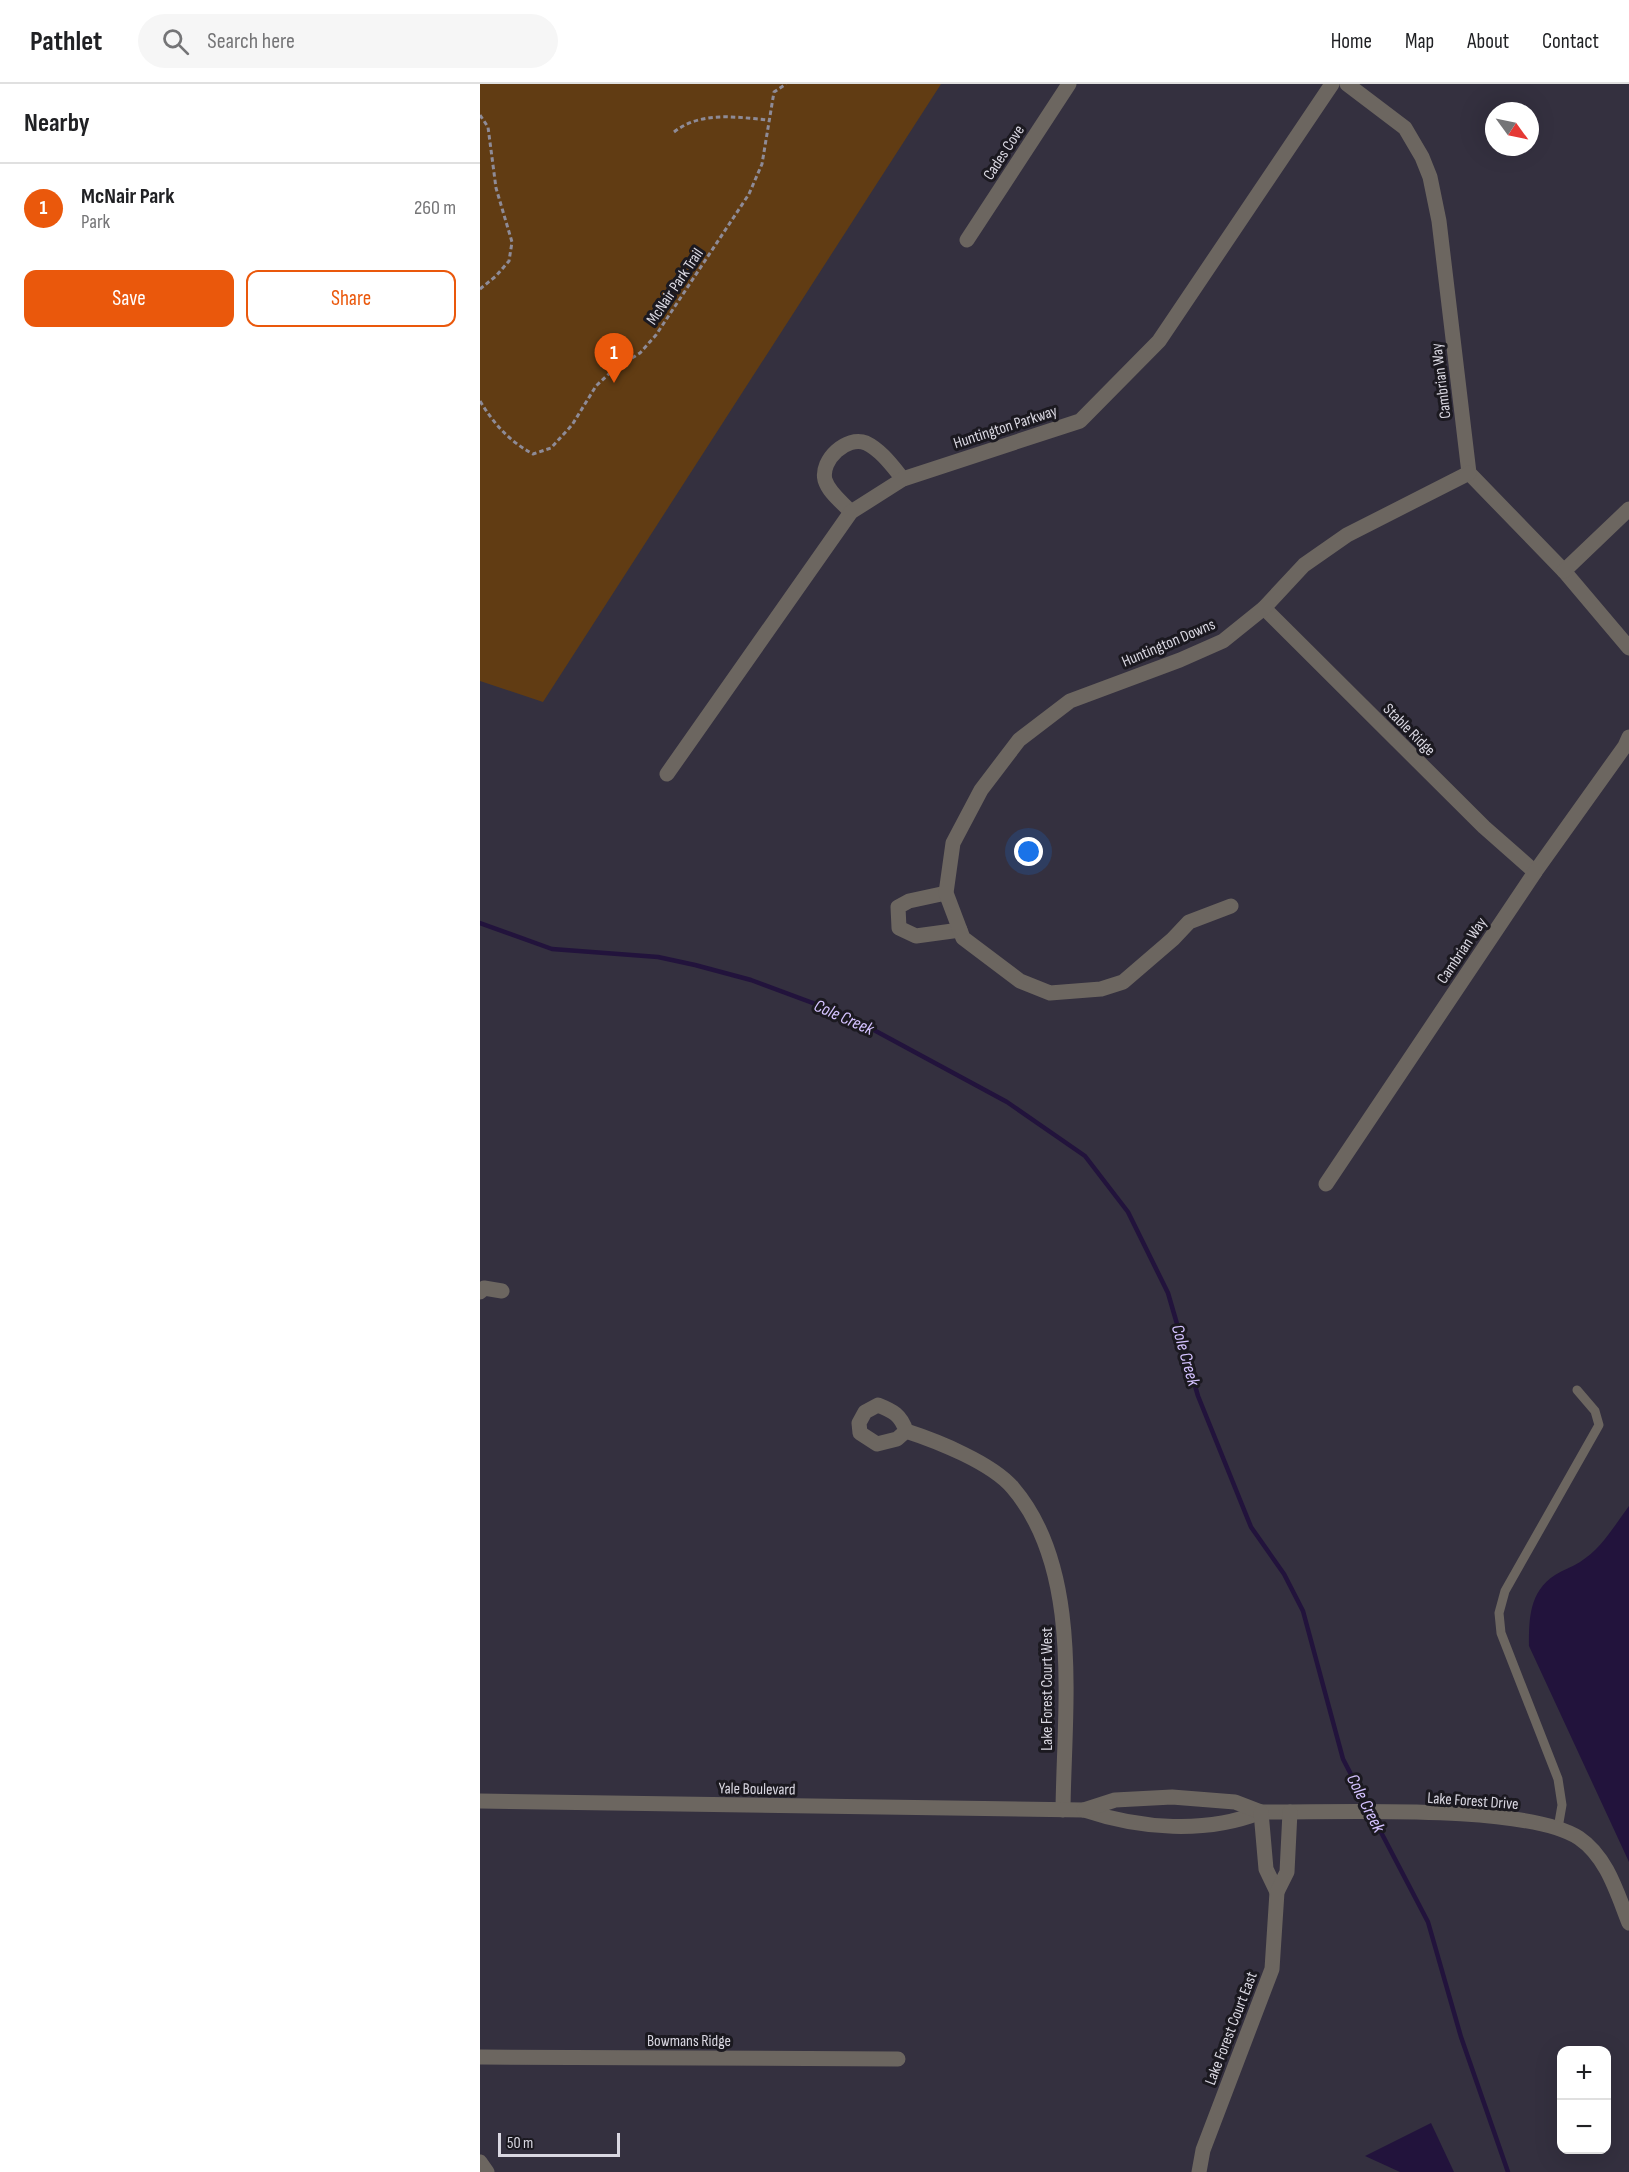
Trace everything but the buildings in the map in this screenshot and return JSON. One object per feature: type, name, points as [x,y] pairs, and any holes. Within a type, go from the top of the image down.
[{"type":"street","name":"Cades Cove","points":[[967,240],[1069,84]]},
{"type":"street","name":"Huntington Parkway","points":[[667,774],[851,512],[903,479],[1080,421],[1159,341],[1332,84]]},
{"type":"street","name":"Cambrian Way","points":[[1347,84],[1405,128],[1422,157],[1430,177],[1439,221],[1469,473]]},
{"type":"street","points":[[851,512],[829,489],[824,476],[829,460],[840,447],[852,442],[866,443],[883,456],[903,479]]},
{"type":"street","points":[[1469,473],[1564,571],[1629,648]]},
{"type":"street","name":"Huntington Downs","points":[[1231,906],[1189,922],[1173,939],[1123,982],[1101,989],[1050,993],[1020,981],[963,938],[946,892],[953,843],[981,790],[1019,740],[1070,701],[1180,660],[1223,641],[1264,608],[1304,565],[1347,535],[1469,473]]},
{"type":"street","points":[[1564,571],[1629,509]]},
{"type":"street","name":"Stable Ridge","points":[[1264,608],[1484,828],[1535,872]]},
{"type":"street","name":"Cambrian Way","points":[[1326,1184],[1535,872],[1629,737]]},
{"type":"street","points":[[946,892],[909,901],[898,907],[899,928],[916,936],[960,930]]},
{"type":"street","points":[[480,1292],[484,1288],[502,1291]]},
{"type":"street","name":"Lake Forest Court West","points":[[906,1431],[970,1457],[1012,1486],[1038,1522],[1050,1556],[1065,1623],[1063,1810]]},
{"type":"street","name":"Lake Forest Drive","points":[[1034,1811],[1084,1810],[1115,1800],[1172,1797],[1235,1802],[1262,1812],[1486,1816],[1558,1828],[1579,1838],[1599,1856],[1629,1923]]},
{"type":"street","name":"Yale Boulevard","points":[[480,1801],[1034,1811]]},
{"type":"street","name":"Lake Forest Drive","points":[[1084,1810],[1112,1820],[1152,1826],[1237,1822],[1262,1812]]},
{"type":"street","name":"Lake Forest Court East","points":[[1262,1812],[1266,1869],[1278,1892]]},
{"type":"street","name":"Lake Forest Court East","points":[[1199,2172],[1203,2150],[1272,1969],[1278,1892],[1287,1872],[1290,1812]]},
{"type":"street","name":"Bowmans Ridge","points":[[480,2057],[898,2059]]},
{"type":"street","points":[[480,2162],[488,2172]]},
{"type":"lane","points":[[1558,1828],[1562,1805],[1558,1779],[1501,1634],[1498,1613],[1505,1590],[1599,1425],[1595,1411],[1577,1390]]},
{"type":"path","name":"McNair Park Trail","points":[[480,401],[493,422],[513,443],[533,454],[552,448],[572,425],[596,386],[613,370],[640,353],[656,335],[749,194],[762,164],[774,92],[786,84]]},
{"type":"path","points":[[480,115],[488,127],[496,188],[512,242],[509,261],[480,290]]},
{"type":"path","points":[[674,132],[688,121],[706,117],[768,120]]},
{"type":"shaded area","points":[[480,84],[941,84],[543,702],[480,681]]},
{"type":"shaded area","points":[[1629,1506],[1629,1862],[1529,1646],[1529,1626],[1532,1607],[1540,1589],[1555,1575],[1580,1562],[1595,1550]]},
{"type":"shaded area","points":[[1431,2123],[1454,2172],[1400,2172],[1365,2156]]},
{"type":"waterway","name":"Cole Creek","points":[[480,923],[552,949],[658,957],[695,965],[751,980],[848,1016],[1007,1102],[1085,1156],[1128,1212],[1168,1293],[1198,1396],[1251,1527],[1284,1574],[1303,1611],[1343,1759],[1368,1807]]},
{"type":"waterway","name":"Cole Creek","points":[[1372,1815],[1428,1922],[1461,2037],[1508,2172]]},
{"type":"place","name":"McNair Park","points":[[614,383]]}]
